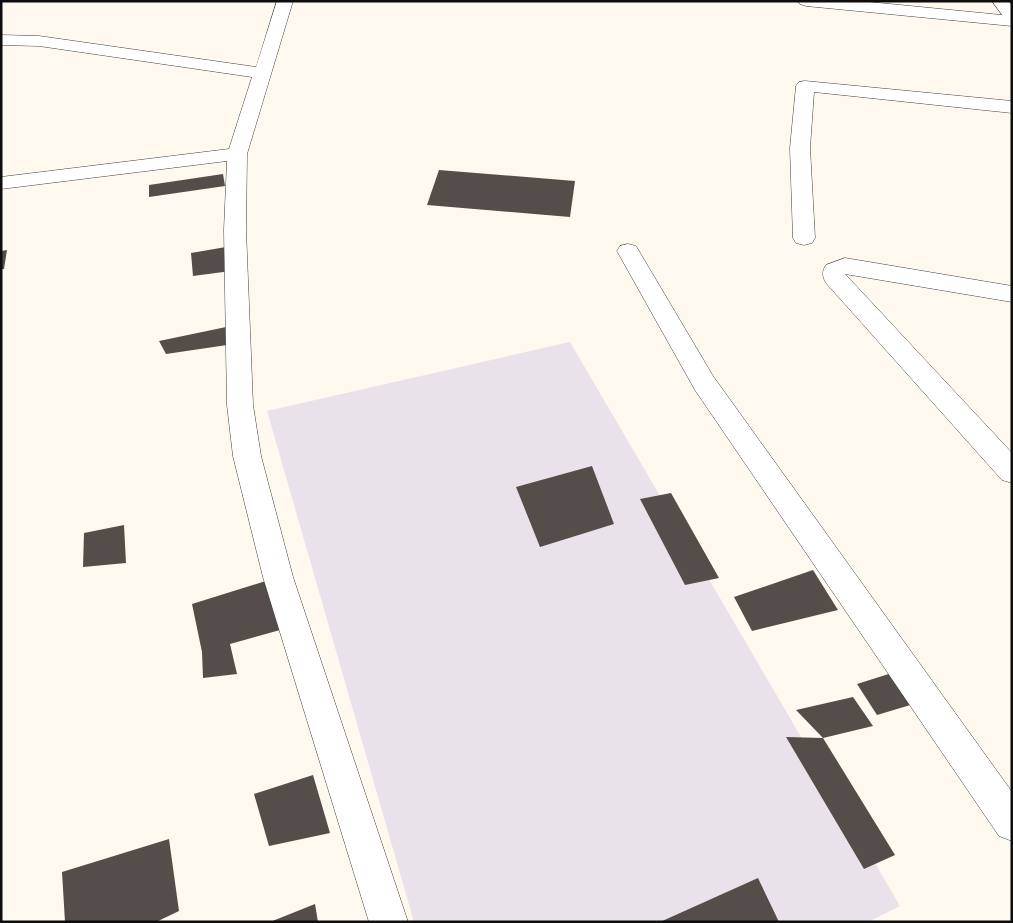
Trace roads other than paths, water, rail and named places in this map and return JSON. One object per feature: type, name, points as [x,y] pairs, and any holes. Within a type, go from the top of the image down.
[{"type":"street","points":[[285,1],[237,154],[235,230],[240,405],[247,456],[278,577],[389,922]]},
{"type":"street","points":[[806,1],[882,5],[1012,19]]},
{"type":"street","points":[[1000,1],[1012,19]]},
{"type":"street","points":[[1,40],[39,41],[262,73]]},
{"type":"street","points":[[804,238],[800,148],[805,86],[1012,107]]},
{"type":"street","points":[[1,183],[237,154]]},
{"type":"street","points":[[628,251],[704,383],[1012,822]]},
{"type":"street","points":[[1012,294],[856,267],[845,266],[834,270],[834,277],[1012,472]]}]
